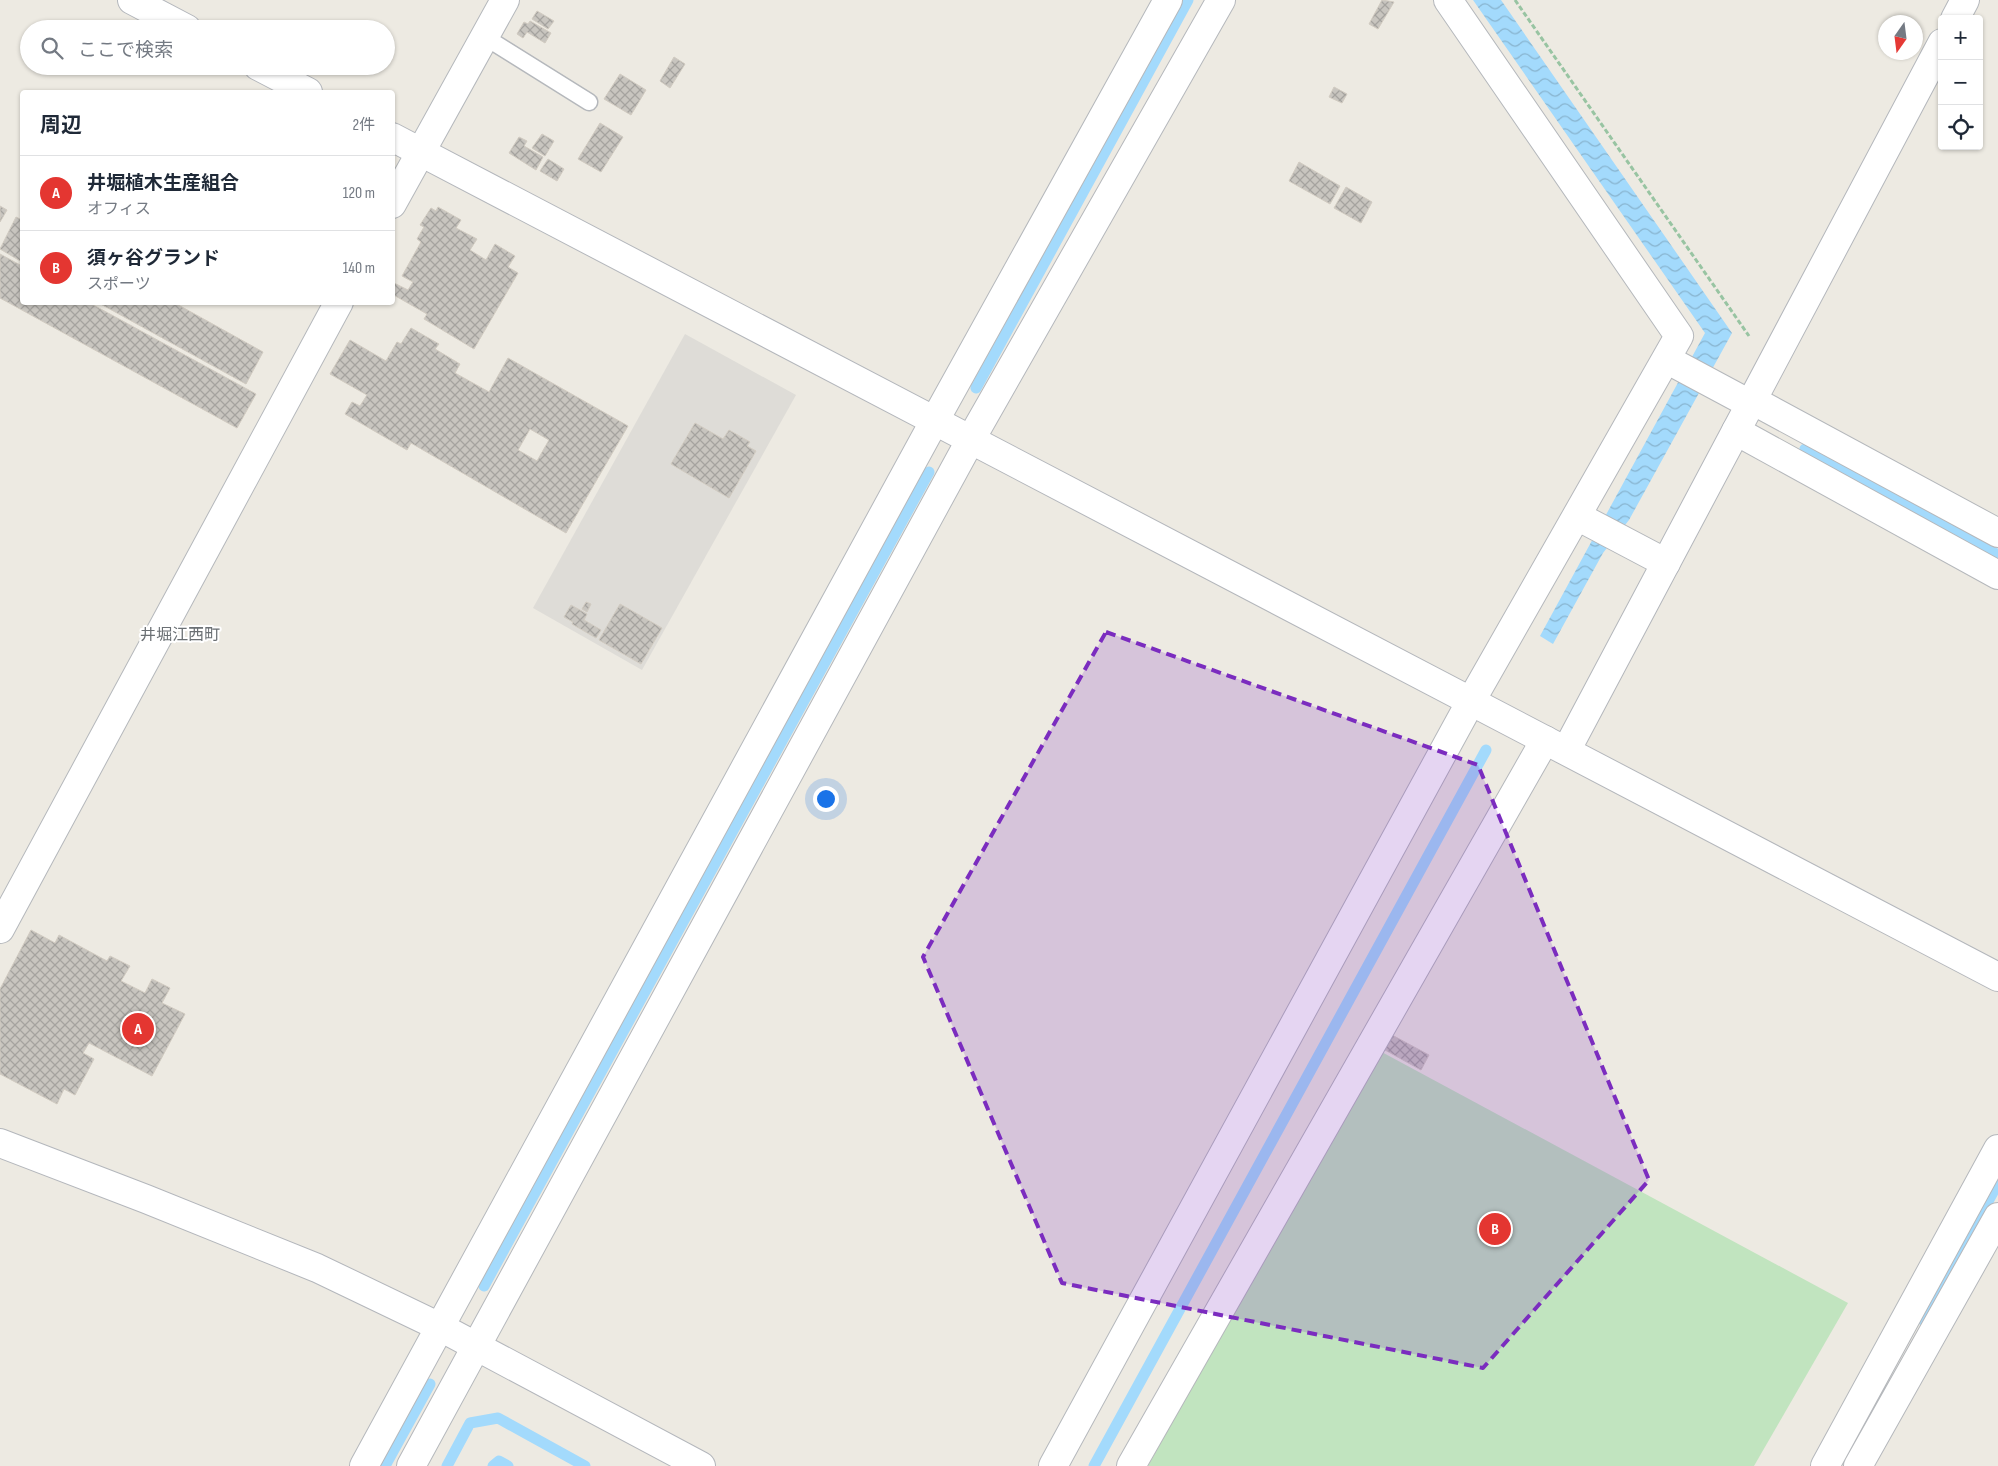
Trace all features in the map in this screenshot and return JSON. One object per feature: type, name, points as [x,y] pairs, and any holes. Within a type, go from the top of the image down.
[{"type":"street","points":[[132,0],[170,20]]},
{"type":"street","points":[[395,199],[506,0]]},
{"type":"street","points":[[364,1466],[935,420],[1168,0]]},
{"type":"street","points":[[410,1466],[970,439],[1221,0]]},
{"type":"street","points":[[1053,1466],[1471,701],[1587,521],[1675,364],[1679,336],[1448,0]]},
{"type":"street","points":[[1957,15],[1965,0]]},
{"type":"street","points":[[1131,1466],[1555,746],[1666,563],[1938,51]]},
{"type":"street","points":[[275,75],[304,90]]},
{"type":"street","points":[[395,138],[1998,977]]},
{"type":"street","points":[[0,929],[338,305]]},
{"type":"street","points":[[1675,364],[1751,402],[1998,534]]},
{"type":"street","points":[[1736,431],[1998,575]]},
{"type":"street","points":[[1587,521],[1666,563]]},
{"type":"street","points":[[0,1143],[317,1268],[440,1327],[701,1466]]},
{"type":"street","points":[[1825,1466],[1998,1148]]},
{"type":"street","points":[[1858,1466],[1998,1217]]},
{"type":"lane","points":[[485,38],[589,102]]},
{"type":"path","points":[[1515,0],[1770,367]]},
{"type":"highlighted area","points":[[1106,632],[1478,765],[1649,1180],[1483,1368],[1062,1283],[923,957]]},
{"type":"shaded area","points":[[685,334],[796,395],[642,670],[533,608]]},
{"type":"green space","points":[[1378,1050],[1848,1303],[1754,1466],[1148,1466]]},
{"type":"water","points":[[1473,0],[1501,0],[1732,333],[1629,520],[1603,553],[1553,644],[1540,636],[1705,333]]},
{"type":"building","points":[[1382,0],[1394,2],[1378,29],[1369,24]]},
{"type":"building","points":[[537,11],[554,21],[548,29],[532,19]]},
{"type":"building","points":[[530,21],[551,33],[545,43],[527,32],[523,38],[517,34],[524,22],[528,24]]},
{"type":"building","points":[[674,57],[685,64],[670,88],[660,81]]},
{"type":"building","points":[[620,74],[646,90],[631,115],[604,99]]},
{"type":"building","points":[[1334,87],[1347,94],[1342,103],[1329,97]]},
{"type":"building","points":[[600,123],[623,137],[601,172],[578,159]]},
{"type":"building","points":[[542,134],[554,141],[545,156],[532,148]]},
{"type":"building","points":[[519,137],[527,141],[524,146],[543,157],[536,170],[509,153]]},
{"type":"building","points":[[548,159],[564,169],[557,181],[540,171]]},
{"type":"building","points":[[1299,162],[1340,186],[1330,204],[1289,181]]},
{"type":"building","points":[[1346,187],[1372,202],[1361,223],[1334,208]]},
{"type":"building","points":[[0,206],[7,210],[0,222]]},
{"type":"building","points":[[438,207],[461,220],[456,228],[477,239],[470,250],[486,260],[495,244],[515,256],[508,267],[518,273],[474,349],[424,319],[427,314],[395,296],[395,284],[408,290],[413,282],[402,276],[421,242],[417,239],[424,227],[420,225],[431,208],[436,211]]},
{"type":"building","points":[[16,217],[20,219],[20,261],[0,249]]},
{"type":"building","points":[[0,254],[20,265],[20,305],[93,305],[256,394],[237,428],[0,298]]},
{"type":"building","points":[[102,305],[178,305],[263,352],[246,384]]},
{"type":"building","points":[[411,328],[439,344],[435,349],[460,364],[455,373],[489,392],[508,358],[628,426],[566,533],[411,443],[407,450],[345,414],[352,402],[360,406],[367,395],[330,374],[350,340],[386,361],[397,342],[401,344]],"holes":[[[530,429],[549,440],[537,461],[518,450]]]},
{"type":"building","points":[[695,423],[723,439],[729,430],[750,442],[747,446],[756,451],[729,498],[671,464]]},
{"type":"building","points":[[586,602],[591,604],[587,612],[582,609]]},
{"type":"building","points":[[620,604],[662,628],[641,664],[599,640]]},
{"type":"building","points":[[571,605],[587,614],[584,620],[601,630],[596,638],[564,617]]},
{"type":"building","points":[[31,930],[55,943],[59,935],[107,961],[110,956],[130,966],[121,981],[145,993],[152,979],[170,988],[162,1003],[185,1014],[152,1076],[89,1043],[83,1053],[94,1059],[75,1095],[64,1089],[57,1104],[0,1074],[0,989]]},
{"type":"building","points":[[1392,1035],[1429,1055],[1421,1070],[1385,1050]]},
{"type":"waterway","points":[[976,388],[1188,0]]},
{"type":"waterway","points":[[1805,449],[1998,555]]},
{"type":"waterway","points":[[484,1286],[929,472]]},
{"type":"waterway","points":[[1094,1466],[1486,750]]},
{"type":"waterway","points":[[1923,1320],[1998,1183]]},
{"type":"waterway","points":[[385,1466],[430,1384]]},
{"type":"waterway","points":[[447,1466],[470,1423],[498,1418],[585,1466]]},
{"type":"waterway","points":[[493,1466],[499,1461],[508,1466]]},
{"type":"place","name":"井堀植木生産組合","points":[[138,1029]]},
{"type":"place","name":"須ヶ谷グランド","points":[[1495,1229]]},
{"type":"district","name":"井堀江西町","points":[[180,635]]}]
